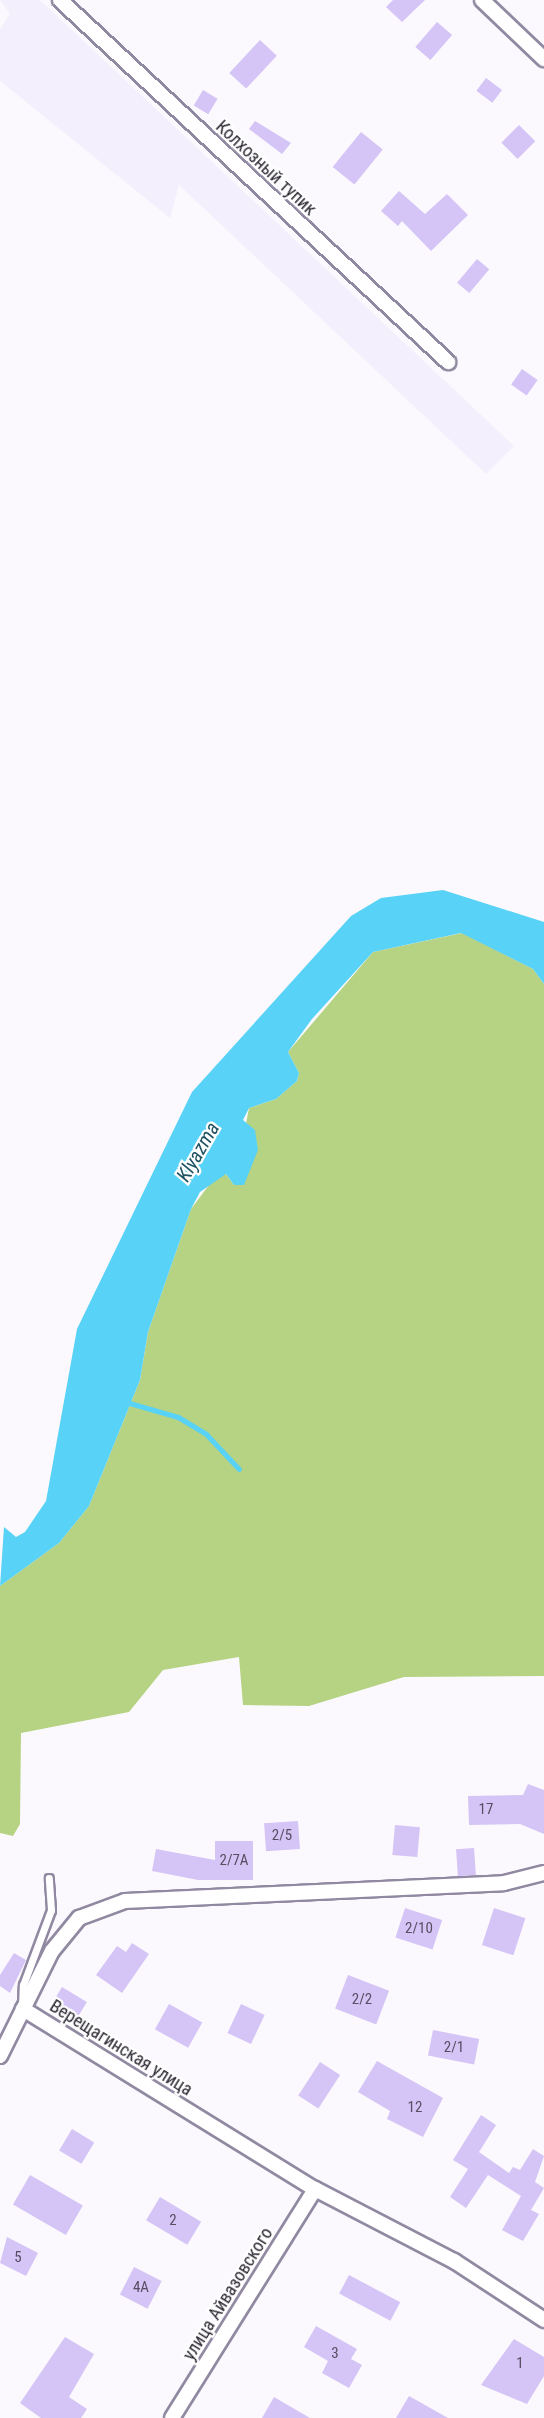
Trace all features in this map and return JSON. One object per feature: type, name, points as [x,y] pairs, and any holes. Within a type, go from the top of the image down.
[{"type":"street","name":"Колхозный тупик","points":[[60,0],[448,362]]},
{"type":"street","points":[[482,0],[544,59]]},
{"type":"street","name":"Верещагинская улица","points":[[544,1873],[504,1883],[125,1901],[79,1918],[52,1951],[22,2009],[315,2188],[454,2261],[544,2320]]},
{"type":"street","points":[[0,2056],[22,2009]]},
{"type":"street","name":"улица Айвазовского","points":[[172,2418],[315,2188]]},
{"type":"lane","points":[[22,2009],[23,1985],[51,1910],[50,1878]]},
{"type":"shaded area","points":[[0,0],[40,0],[514,446],[486,474],[179,185],[170,218],[0,81],[0,29],[10,14]]},
{"type":"green space","points":[[462,933],[533,969],[544,984],[544,1676],[404,1677],[309,1706],[243,1705],[239,1657],[163,1670],[129,1712],[21,1733],[20,1824],[13,1836],[0,1833],[0,1586],[59,1543],[89,1506],[140,1380],[148,1332],[191,1209],[212,1181],[226,1174],[234,1185],[249,1108],[276,1099],[297,1081],[299,1073],[288,1052],[373,952]]},
{"type":"water","name":"Klyazma","points":[[443,890],[544,922],[544,984],[533,969],[461,933],[373,952],[312,1019],[288,1052],[299,1073],[297,1081],[276,1099],[249,1108],[243,1120],[255,1130],[258,1150],[244,1185],[234,1185],[226,1174],[200,1192],[191,1209],[148,1332],[140,1380],[89,1506],[59,1543],[0,1586],[4,1527],[16,1537],[25,1532],[46,1501],[77,1329],[192,1092],[351,916],[381,898]]},
{"type":"building","points":[[393,0],[425,0],[402,22],[386,7]]},
{"type":"building","points":[[437,22],[452,35],[430,60],[415,47]]},
{"type":"building","points":[[260,40],[277,56],[246,89],[229,73]]},
{"type":"building","points":[[486,78],[502,90],[492,103],[476,91]]},
{"type":"building","points":[[203,90],[218,99],[208,114],[194,105]]},
{"type":"building","points":[[255,121],[291,143],[282,154],[249,129]]},
{"type":"building","points":[[519,125],[535,141],[518,159],[501,143]]},
{"type":"building","points":[[361,132],[383,150],[354,185],[333,167]]},
{"type":"building","points":[[399,191],[425,214],[447,194],[468,215],[431,251],[402,221],[398,226],[381,211]]},
{"type":"building","points":[[477,259],[489,269],[469,293],[457,283]]},
{"type":"building","points":[[522,369],[538,380],[527,395],[511,385]]},
{"type":"building","points":[[528,1784],[544,1790],[544,1834],[520,1824],[469,1825],[468,1796],[523,1795]]},
{"type":"building","points":[[298,1821],[300,1849],[266,1851],[264,1823]]},
{"type":"building","points":[[395,1825],[420,1827],[417,1857],[392,1855]]},
{"type":"building","points":[[215,1841],[253,1841],[253,1880],[198,1880],[152,1871],[156,1849],[215,1860]]},
{"type":"building","points":[[474,1848],[476,1875],[458,1876],[456,1849]]},
{"type":"building","points":[[405,1908],[442,1920],[433,1950],[395,1937]]},
{"type":"building","points":[[494,1908],[525,1918],[513,1955],[482,1945]]},
{"type":"building","points":[[132,1943],[149,1954],[122,1993],[96,1975],[117,1946],[126,1952]]},
{"type":"building","points":[[14,1953],[26,1960],[10,1993],[0,1986],[0,1975]]},
{"type":"building","points":[[348,1975],[389,1991],[376,2024],[335,2009]]},
{"type":"building","points":[[62,1987],[87,2002],[76,2020],[51,2005]]},
{"type":"building","points":[[169,2004],[202,2022],[188,2048],[155,2029]]},
{"type":"building","points":[[241,2004],[265,2015],[251,2044],[227,2033]]},
{"type":"building","points":[[433,2030],[479,2039],[474,2064],[428,2056]]},
{"type":"building","points":[[377,2061],[443,2098],[423,2137],[387,2119],[390,2111],[358,2092]]},
{"type":"building","points":[[320,2062],[340,2075],[318,2109],[298,2096]]},
{"type":"building","points":[[481,2115],[496,2125],[479,2152],[509,2173],[513,2167],[520,2170],[533,2149],[544,2156],[535,2182],[544,2188],[531,2210],[539,2214],[523,2241],[502,2230],[521,2196],[488,2175],[466,2208],[450,2197],[468,2169],[453,2160]]},
{"type":"building","points":[[72,2129],[94,2142],[81,2164],[59,2150]]},
{"type":"building","points":[[30,2175],[83,2206],[66,2235],[13,2204]]},
{"type":"building","points":[[160,2197],[201,2222],[187,2245],[146,2220]]},
{"type":"building","points":[[7,2237],[38,2253],[26,2276],[0,2263]]},
{"type":"building","points":[[134,2267],[162,2281],[148,2309],[120,2295]]},
{"type":"building","points":[[349,2275],[400,2302],[390,2321],[339,2294]]},
{"type":"building","points":[[316,2326],[357,2349],[351,2359],[362,2365],[349,2388],[322,2373],[328,2361],[304,2347]]},
{"type":"building","points":[[65,2337],[94,2354],[69,2397],[87,2409],[81,2418],[41,2418],[20,2403]]},
{"type":"building","points":[[514,2339],[544,2357],[544,2376],[527,2404],[481,2385]]},
{"type":"building","points":[[409,2396],[448,2418],[396,2418]]},
{"type":"building","points":[[274,2397],[310,2418],[262,2418]]},
{"type":"waterway","points":[[126,1402],[178,1417],[206,1434],[239,1469]]}]
